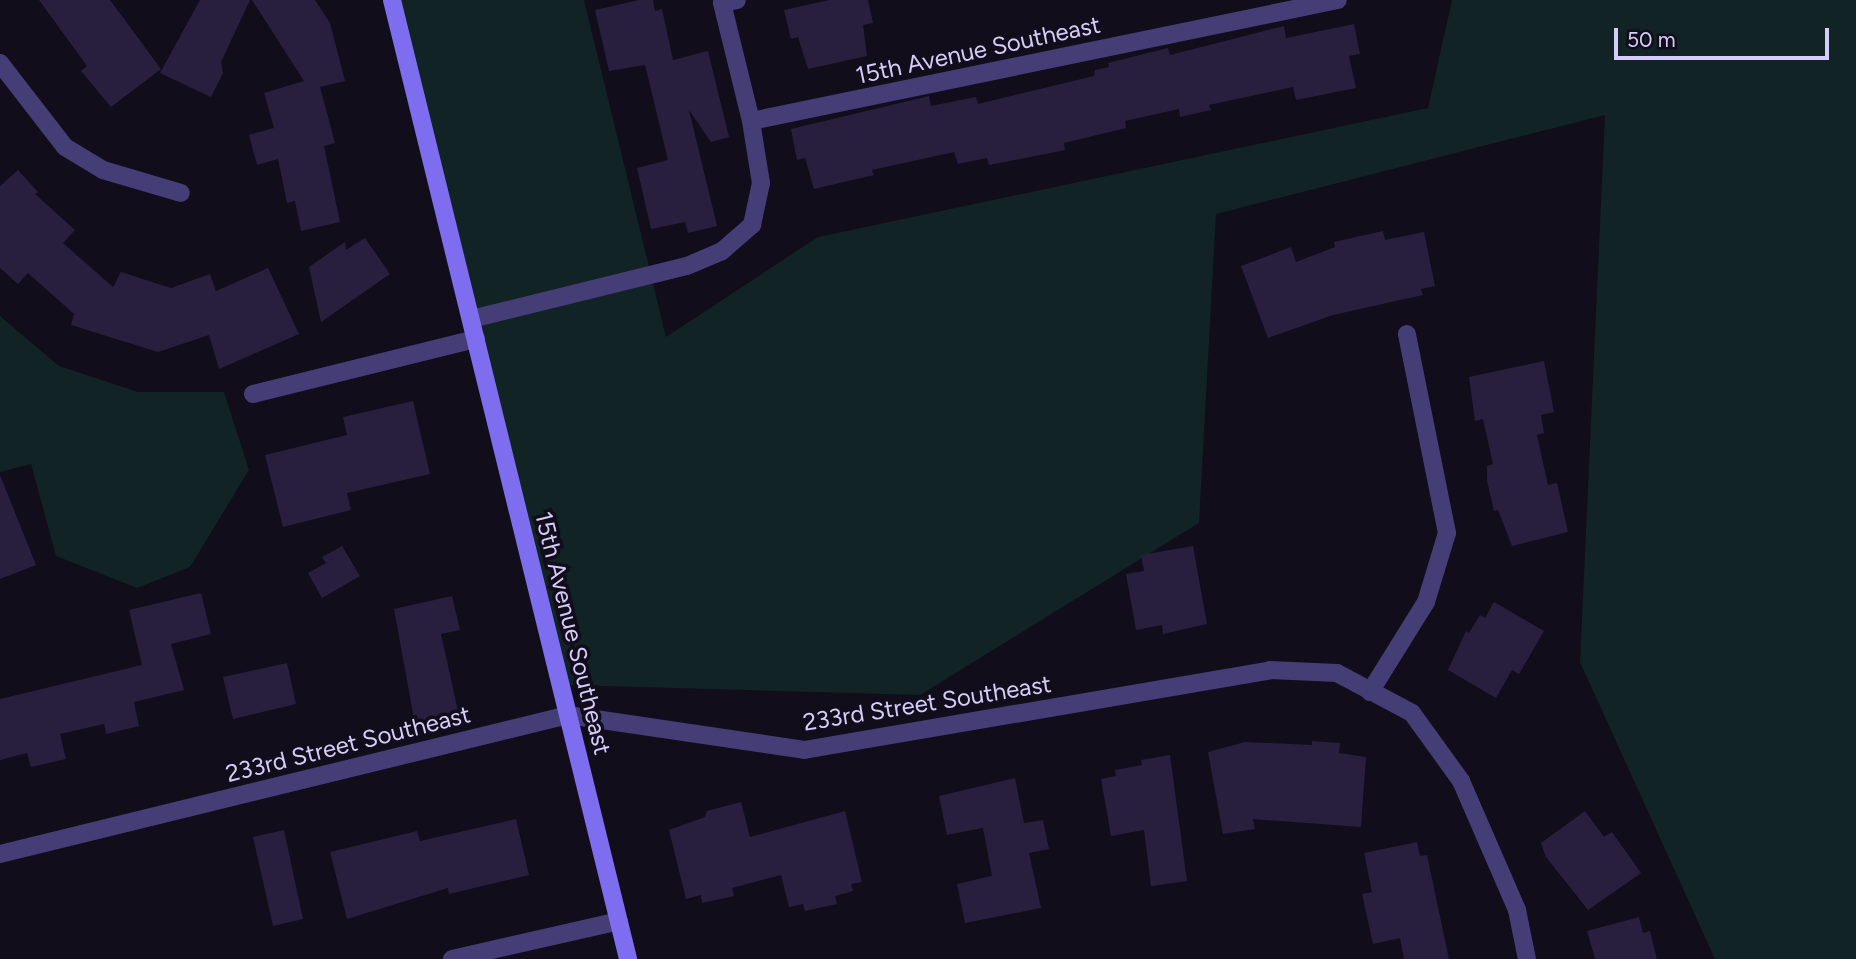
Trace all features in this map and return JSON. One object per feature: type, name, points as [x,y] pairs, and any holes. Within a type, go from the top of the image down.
[{"type":"street","name":"15th Avenue Southeast","points":[[392,0],[628,959]]},
{"type":"street","points":[[471,319],[687,266],[722,251],[752,225],[761,183],[751,121],[722,3],[737,0]]},
{"type":"street","name":"15th Avenue Southeast","points":[[751,121],[1338,0]]},
{"type":"street","points":[[0,63],[65,147],[103,170],[181,193]]},
{"type":"street","points":[[1370,692],[1426,602],[1447,533],[1407,334]]},
{"type":"street","points":[[253,394],[476,339]]},
{"type":"street","name":"233rd Street Southeast","points":[[0,855],[568,715],[804,750],[1270,670],[1338,673],[1412,713],[1461,781],[1517,910],[1527,959]]},
{"type":"street","points":[[452,959],[619,921]]},
{"type":"shaded area","points":[[394,0],[584,0],[666,337],[818,237],[1428,108],[1452,0],[1856,0],[1856,959],[1715,959],[1580,662],[1605,115],[1216,214],[1199,523],[920,695],[566,685]]},
{"type":"shaded area","points":[[0,316],[59,366],[138,392],[224,392],[249,470],[190,567],[137,588],[56,556],[31,464],[0,472]]},
{"type":"building","points":[[39,0],[110,0],[161,69],[111,107],[81,71],[87,66]]},
{"type":"building","points":[[200,0],[250,0],[221,62],[223,73],[211,97],[160,73]]},
{"type":"building","points":[[252,0],[315,0],[330,23],[345,81],[320,87],[335,143],[324,146],[340,222],[301,231],[295,201],[287,203],[278,159],[257,165],[249,135],[274,128],[264,93],[304,81]]},
{"type":"building","points":[[639,0],[653,0],[655,11],[662,9],[673,60],[708,51],[729,137],[711,142],[689,110],[717,226],[688,233],[685,222],[651,229],[637,168],[668,160],[645,65],[609,71],[595,10]]},
{"type":"building","points":[[829,0],[868,0],[873,23],[863,25],[867,56],[808,69],[798,37],[791,39],[784,10]]},
{"type":"building","points":[[1354,24],[1360,54],[1349,56],[1356,88],[1296,100],[1293,87],[1209,105],[1211,110],[1180,117],[1179,109],[1125,121],[1126,128],[1064,143],[1065,150],[989,165],[987,158],[958,164],[954,152],[872,170],[874,175],[814,189],[805,158],[797,160],[791,129],[929,96],[931,106],[976,97],[978,104],[1094,76],[1095,70],[1109,67],[1108,63],[1168,48],[1170,55],[1284,26],[1286,38]]},
{"type":"building","points":[[18,170],[38,192],[35,194],[75,230],[63,243],[113,287],[121,272],[171,288],[210,274],[216,291],[268,268],[299,334],[219,369],[209,335],[158,352],[71,325],[74,314],[28,273],[18,284],[0,268],[0,186]]},
{"type":"building","points":[[1383,231],[1385,240],[1424,232],[1435,286],[1421,289],[1423,295],[1333,315],[1268,338],[1241,266],[1291,247],[1296,262],[1335,247],[1334,242]]},
{"type":"building","points":[[365,238],[390,274],[321,322],[309,267],[345,242],[346,250]]},
{"type":"building","points":[[1544,361],[1554,412],[1541,415],[1544,433],[1537,435],[1548,485],[1557,483],[1568,532],[1512,546],[1498,510],[1494,511],[1487,481],[1487,466],[1493,464],[1483,419],[1475,421],[1469,377]]},
{"type":"building","points":[[413,401],[430,474],[347,493],[351,510],[283,527],[265,455],[347,435],[343,417]]},
{"type":"building","points":[[0,475],[36,565],[0,579]]},
{"type":"building","points":[[342,546],[360,576],[322,598],[308,573],[326,563],[322,557]]},
{"type":"building","points":[[1193,546],[1207,624],[1163,634],[1162,625],[1136,630],[1126,574],[1144,571],[1141,555]]},
{"type":"building","points":[[201,593],[211,634],[171,644],[184,690],[134,702],[139,726],[106,734],[104,724],[60,734],[66,759],[31,767],[27,753],[0,760],[0,699],[142,665],[129,610]]},
{"type":"building","points":[[452,596],[460,630],[441,634],[460,720],[416,730],[394,609]]},
{"type":"building","points":[[1494,602],[1544,631],[1519,674],[1512,670],[1496,698],[1448,670],[1466,631],[1469,633],[1480,615],[1485,618]]},
{"type":"building","points":[[287,663],[296,704],[233,719],[223,677]]},
{"type":"building","points":[[1312,741],[1340,743],[1339,753],[1366,757],[1361,827],[1253,819],[1255,829],[1223,834],[1208,752],[1245,742],[1312,745]]},
{"type":"building","points":[[1170,755],[1187,881],[1151,886],[1144,830],[1111,836],[1101,779],[1116,776],[1115,770],[1142,765],[1141,760]]},
{"type":"building","points":[[1015,778],[1024,823],[1043,820],[1049,849],[1029,853],[1041,908],[965,923],[957,884],[992,876],[983,828],[947,835],[939,796]]},
{"type":"building","points":[[741,802],[750,837],[845,811],[862,882],[851,884],[853,891],[835,896],[837,904],[805,911],[803,904],[789,907],[781,875],[732,888],[734,896],[702,903],[701,895],[686,899],[669,830],[705,817],[707,811]]},
{"type":"building","points":[[1585,811],[1604,837],[1612,832],[1641,873],[1588,910],[1546,857],[1541,843]]},
{"type":"building","points":[[516,819],[529,875],[449,894],[448,888],[347,919],[330,852],[417,831],[420,841]]},
{"type":"building","points":[[284,830],[303,919],[273,926],[253,837]]},
{"type":"building","points":[[1417,842],[1420,856],[1427,855],[1449,959],[1404,959],[1400,938],[1373,944],[1362,894],[1372,892],[1364,853]]},
{"type":"building","points":[[1639,917],[1643,933],[1650,931],[1657,959],[1595,959],[1587,931]]}]
